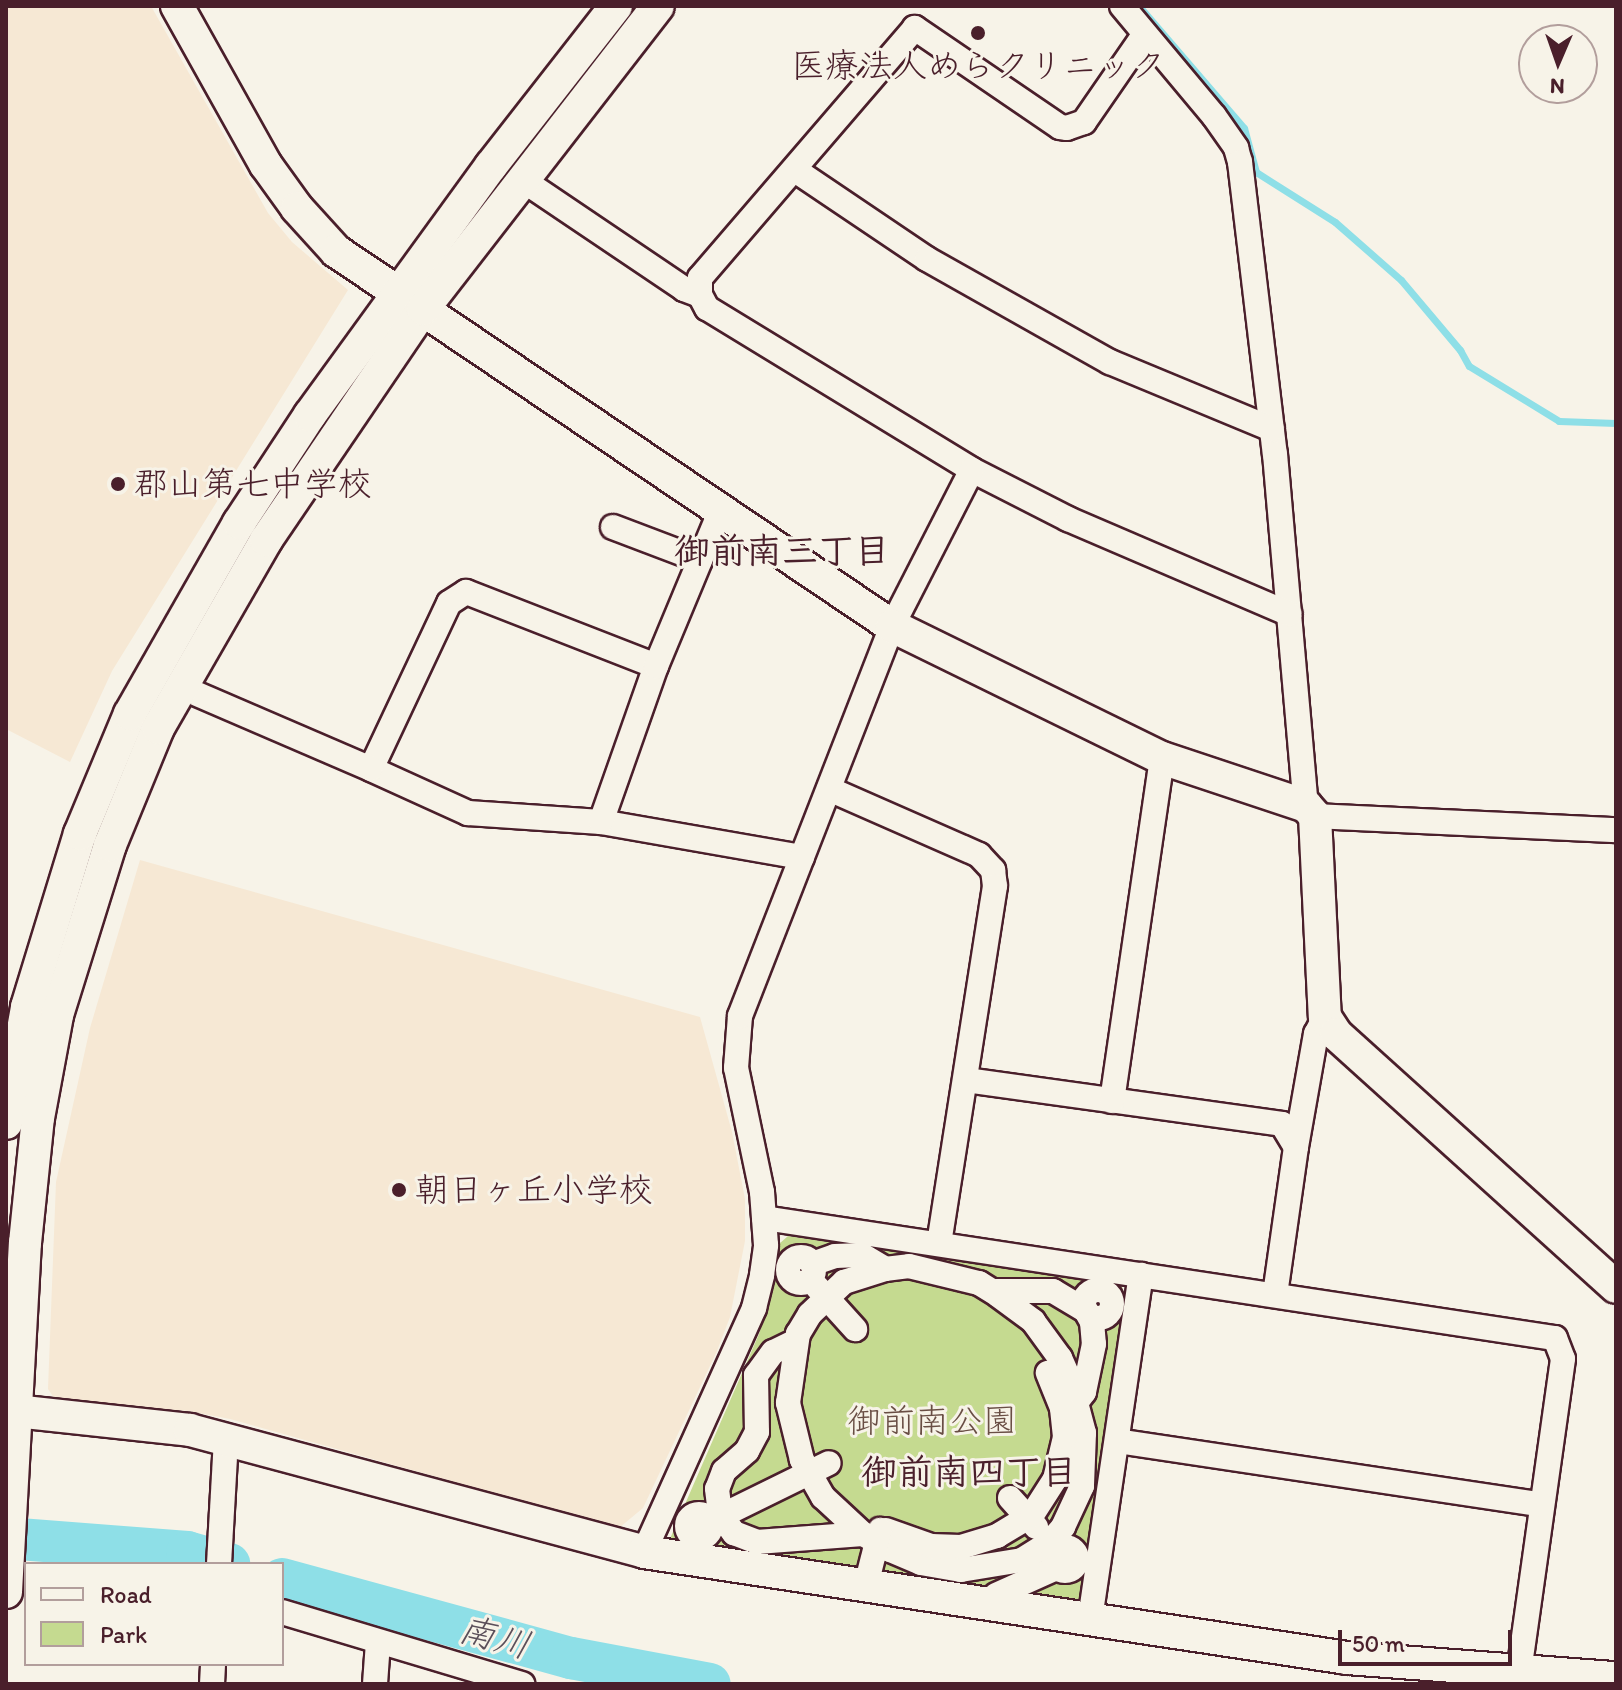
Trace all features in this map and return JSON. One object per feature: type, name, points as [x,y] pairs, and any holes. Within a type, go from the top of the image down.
[{"type":"street","points":[[177,6],[266,165],[297,208],[336,251],[892,626],[1162,758],[1311,811],[1616,830]]},
{"type":"street","points":[[7,1577],[11,1410],[38,1118],[57,1015],[110,845],[158,728],[266,540],[410,301],[616,6]]},
{"type":"street","points":[[6,1123],[27,1007],[80,834],[130,714],[239,523],[410,301],[658,6]]},
{"type":"street","points":[[1122,6],[1236,148],[1244,185],[1311,811],[1325,1017],[1336,1034],[1616,1287]]},
{"type":"street","points":[[1144,35],[1084,122],[1067,128],[1060,127],[915,28],[700,278],[700,295],[707,308],[972,470],[1068,519],[1290,614]]},
{"type":"street","points":[[795,170],[927,259],[1110,362],[1272,429]]},
{"type":"street","points":[[536,189],[684,289],[700,295]]},
{"type":"street","points":[[644,1552],[754,1308],[766,1245],[760,1175],[738,1086],[738,1034],[748,992],[892,626],[972,470]]},
{"type":"street","points":[[601,822],[656,666],[721,510]]},
{"type":"street","points":[[613,527],[700,560]]},
{"type":"street","points":[[371,769],[449,603],[466,592],[656,666]]},
{"type":"street","points":[[197,694],[468,813],[601,822],[802,857]]},
{"type":"street","points":[[1112,1101],[1162,758]]},
{"type":"street","points":[[829,789],[979,855],[993,870],[995,886],[939,1244]]},
{"type":"street","points":[[1275,1294],[1316,1034],[1325,1017]]},
{"type":"street","points":[[966,1080],[1282,1124],[1296,1147]]},
{"type":"street","points":[[764,1218],[1555,1338],[1563,1359],[1540,1504],[1519,1672]]},
{"type":"street","points":[[803,1268],[835,1256],[862,1255],[885,1269]]},
{"type":"street","points":[[698,1528],[734,1533],[757,1542],[797,1536],[845,1538],[876,1530],[913,1542],[948,1548],[987,1541],[1028,1518],[1042,1503],[1055,1479],[1065,1437],[1062,1408],[1033,1321],[979,1283],[934,1270],[909,1266],[885,1269],[844,1282],[803,1268]]},
{"type":"street","points":[[803,1268],[855,1329]]},
{"type":"street","points":[[803,1268],[810,1314],[796,1341],[788,1403],[796,1444],[819,1468],[823,1497],[921,1563],[961,1570],[1061,1556]]},
{"type":"street","points":[[1085,1611],[1117,1441],[1141,1275]]},
{"type":"street","points":[[1101,1285],[1085,1297],[1104,1317]]},
{"type":"street","points":[[993,1291],[1044,1289],[1065,1295],[1104,1317]]},
{"type":"street","points":[[1078,1400],[1084,1392],[1094,1344],[1092,1322],[1104,1317]]},
{"type":"street","points":[[698,1528],[716,1499],[719,1481],[730,1462],[747,1451],[757,1432],[756,1375],[773,1352],[796,1341]]},
{"type":"street","points":[[1050,1371],[1078,1400],[1084,1433],[1082,1486],[1063,1527],[1061,1556]]},
{"type":"street","points":[[11,1410],[190,1430],[226,1438],[644,1552],[866,1585],[1085,1611],[1347,1658],[1475,1676],[1519,1672],[1616,1678]]},
{"type":"street","points":[[219,1562],[226,1438]]},
{"type":"street","points":[[1117,1441],[1540,1504]]},
{"type":"street","points":[[698,1528],[819,1468]]},
{"type":"street","points":[[1010,1498],[1061,1556],[1085,1611]]},
{"type":"street","points":[[996,1595],[1061,1556],[1093,1529]]},
{"type":"street","points":[[866,1585],[876,1530]]},
{"type":"street","points":[[284,1613],[522,1684]]},
{"type":"street","points":[[375,1684],[378,1642]]},
{"type":"shaded area","name":"郡山第七中学校","points":[[6,6],[151,6],[268,213],[292,242],[348,290],[112,671],[70,762],[6,729]]},
{"type":"shaded area","name":"朝日ヶ丘小学校","points":[[140,860],[700,1017],[732,1132],[745,1199],[745,1241],[730,1317],[717,1351],[643,1508],[619,1528],[230,1419],[188,1411],[56,1401],[48,1389],[56,1182],[90,1028]]},
{"type":"green space","name":"御前南公園","points":[[788,1236],[1121,1284],[1126,1299],[1078,1607],[669,1541],[759,1334],[778,1270],[779,1244]]},
{"type":"waterway","points":[[1139,6],[1244,128],[1256,172],[1335,222],[1401,280],[1460,350],[1469,366],[1559,421],[1616,423]]},
{"type":"waterway","name":"南川","points":[[6,1538],[187,1552],[222,1562]]},
{"type":"waterway","name":"南川","points":[[284,1580],[571,1658],[710,1684]]},
{"type":"place","name":"医療法人めらクリニック","points":[[978,33]]},
{"type":"place","name":"郡山第七中学校","points":[[118,484]]},
{"type":"place","name":"朝日ヶ丘小学校","points":[[399,1190]]},
{"type":"district","name":"御前南三丁目","points":[[782,551]]},
{"type":"district","name":"御前南四丁目","points":[[969,1472]]}]
